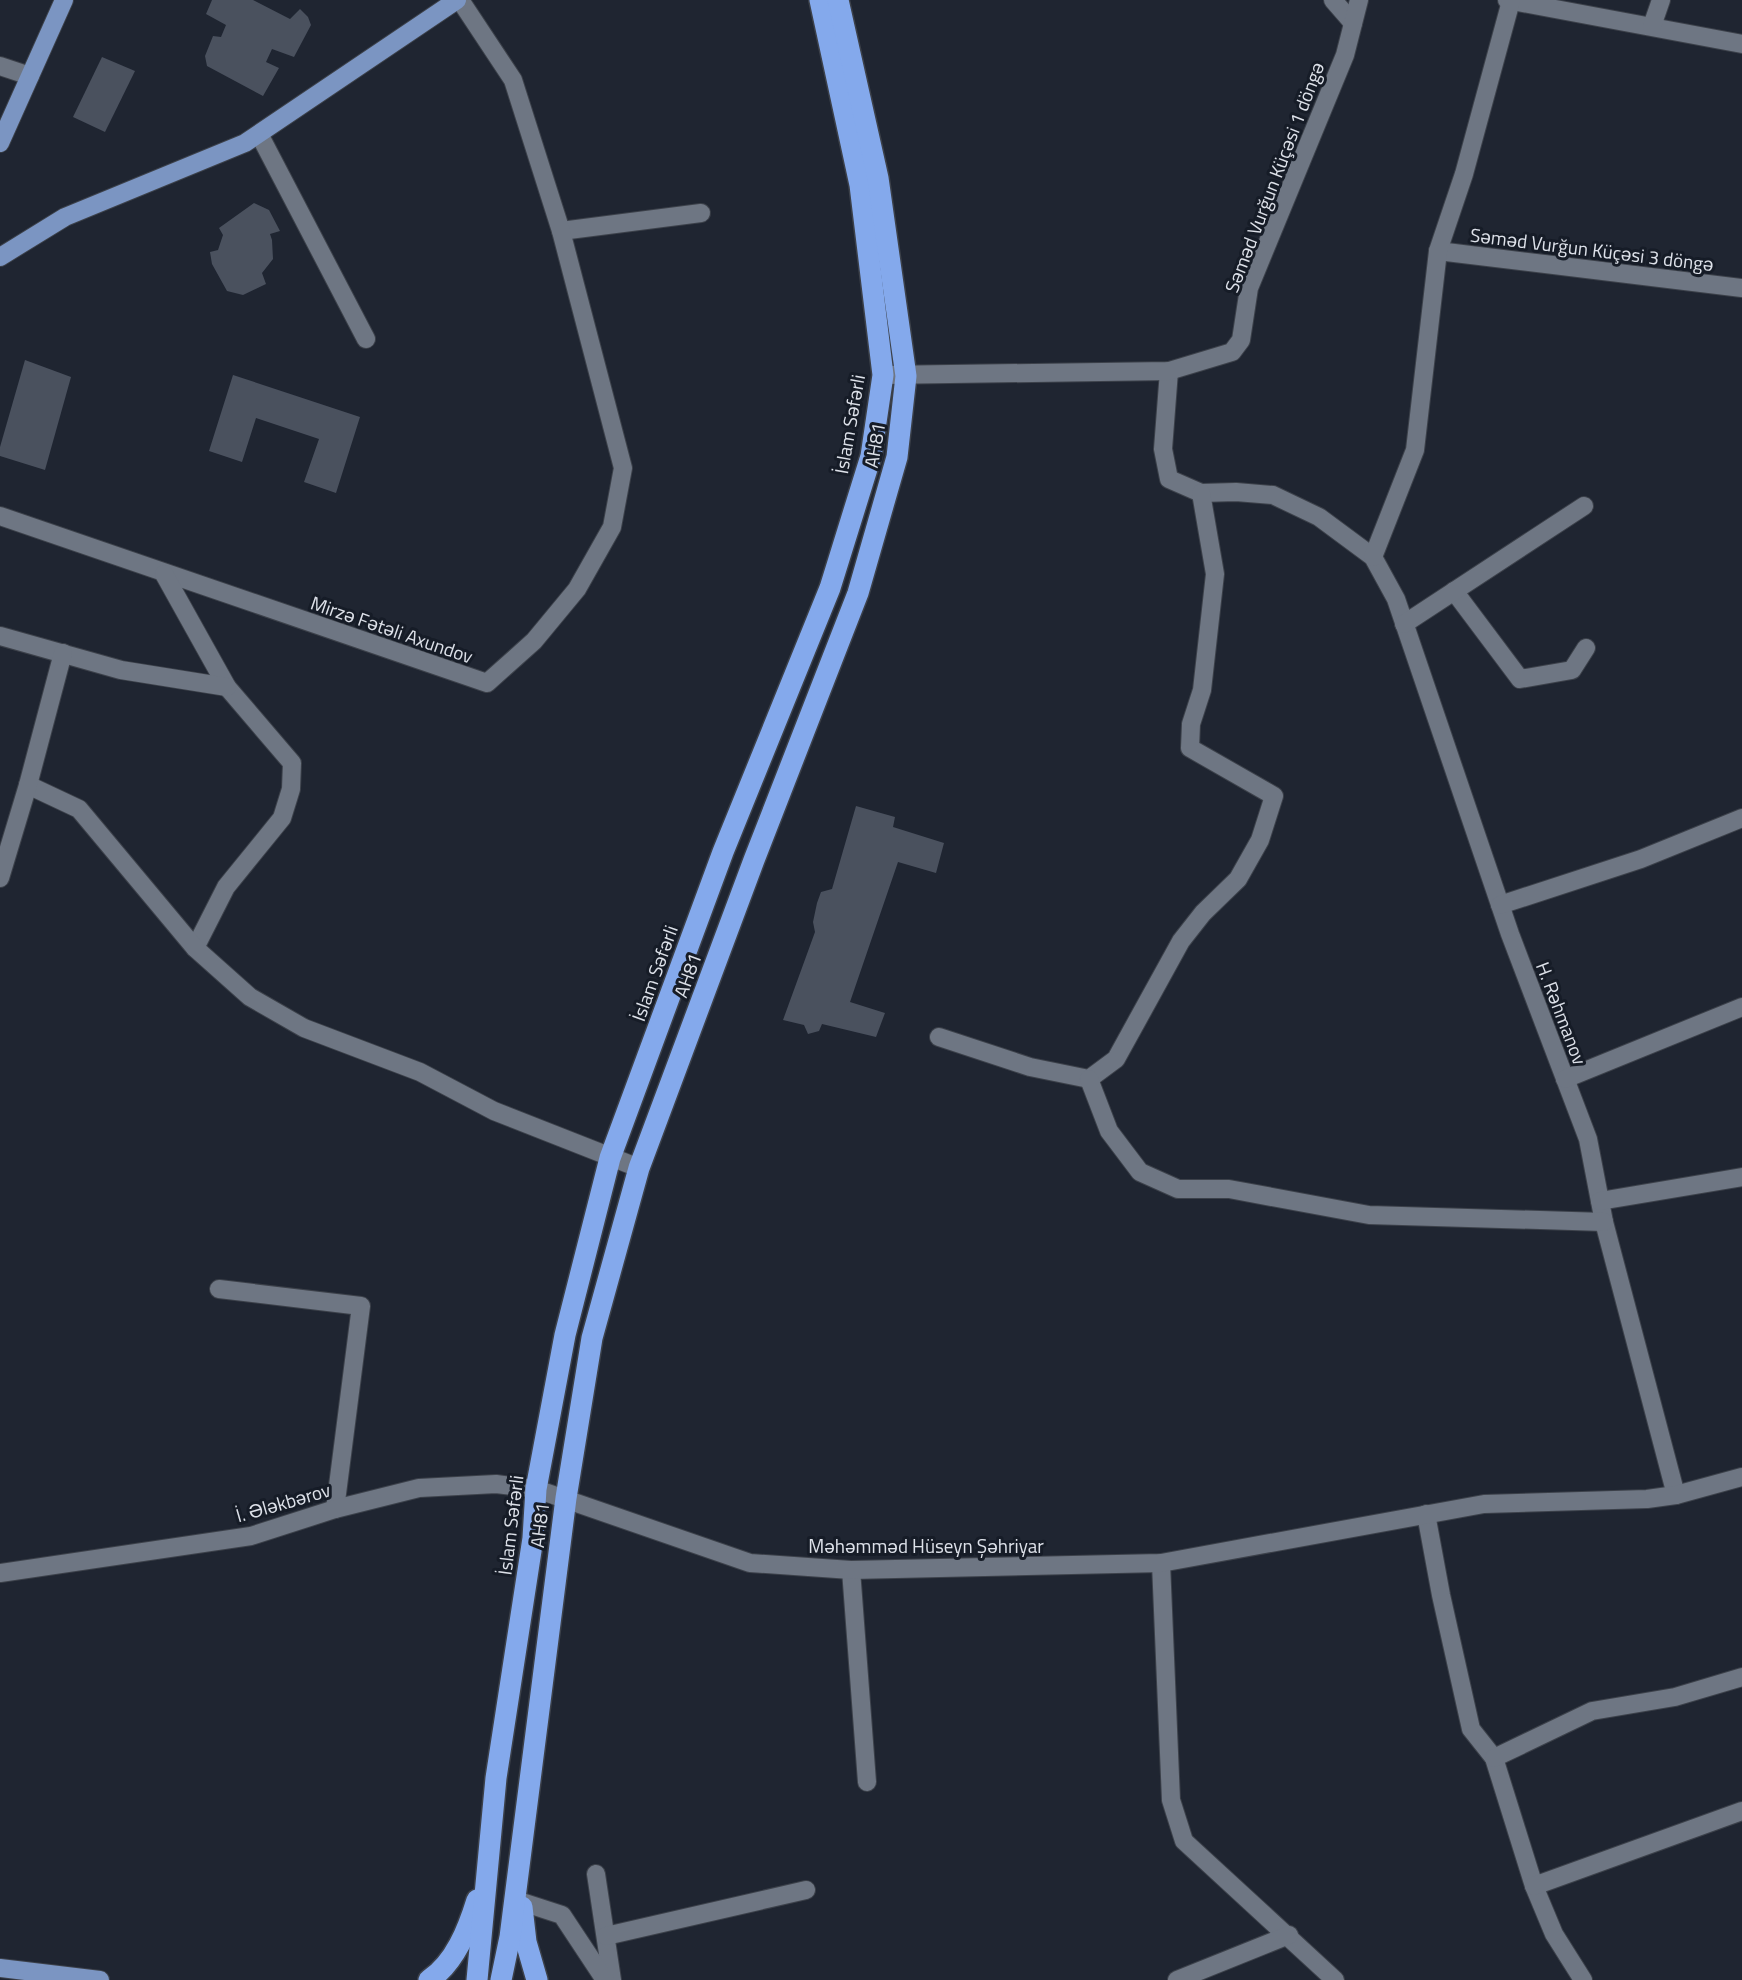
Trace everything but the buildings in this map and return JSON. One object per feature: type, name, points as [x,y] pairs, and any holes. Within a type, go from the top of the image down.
[{"type":"highway","name":"İslam Səfərli","points":[[477,1980],[496,1778],[533,1538],[536,1489],[565,1335],[610,1158],[723,852],[830,588],[871,456],[883,375],[860,185],[820,0]]},
{"type":"highway","name":"AH81","points":[[502,1980],[519,1872],[566,1498],[592,1338],[639,1168],[749,873],[858,593],[897,457],[906,376],[878,178],[838,0]]},
{"type":"highway","points":[[429,1980],[456,1951],[470,1922],[489,1861]]},
{"type":"highway","points":[[519,1872],[526,1942],[537,1980]]},
{"type":"main road","points":[[0,143],[64,0]]},
{"type":"main road","points":[[0,257],[65,217],[245,143],[458,0]]},
{"type":"main road","points":[[0,1968],[100,1980]]},
{"type":"street","name":"Mirzə Fətəli Axundov","points":[[0,516],[487,683],[534,641],[577,589],[612,527],[622,468],[561,231],[513,80],[458,0]]},
{"type":"street","points":[[1333,0],[1353,23]]},
{"type":"street","name":"Səməd Vurğun Küçəsi 1 döngə","points":[[883,375],[1169,371],[1232,352],[1241,340],[1249,288],[1345,55],[1359,0]]},
{"type":"street","points":[[1169,371],[1163,449],[1169,479],[1201,494],[1236,492],[1273,495],[1319,517],[1373,557],[1415,450],[1438,251],[1464,174],[1509,0],[1742,44]]},
{"type":"street","points":[[1652,26],[1661,0]]},
{"type":"street","points":[[0,66],[30,76]]},
{"type":"street","points":[[259,134],[366,339]]},
{"type":"street","points":[[561,231],[701,213]]},
{"type":"street","name":"Səməd Vurğun Küçəsi 3 döngə","points":[[1438,251],[1742,288]]},
{"type":"street","points":[[939,1037],[1030,1067],[1089,1079],[1116,1059],[1181,941],[1238,879],[1260,840],[1275,796],[1190,748],[1191,724],[1202,690],[1215,574],[1201,494]]},
{"type":"street","points":[[1404,624],[1584,506]]},
{"type":"street","name":"H. Rəhmanov","points":[[1373,557],[1396,599],[1500,905],[1588,1139],[1604,1222],[1676,1495]]},
{"type":"street","points":[[164,574],[227,687],[292,763],[291,789],[282,818],[226,887],[195,948]]},
{"type":"street","points":[[1454,591],[1520,679],[1572,670],[1586,648]]},
{"type":"street","points":[[0,636],[121,670],[227,687]]},
{"type":"street","points":[[0,878],[3,855],[28,785],[63,653]]},
{"type":"street","points":[[28,785],[79,809],[195,948],[250,997],[304,1028],[420,1072],[494,1111],[639,1168]]},
{"type":"street","points":[[1500,905],[1641,859],[1742,818]]},
{"type":"street","points":[[1565,1079],[1742,1007]]},
{"type":"street","points":[[1089,1079],[1109,1131],[1140,1172],[1178,1189],[1229,1189],[1369,1215],[1604,1222]]},
{"type":"street","points":[[1600,1201],[1742,1177]]},
{"type":"street","points":[[219,1289],[361,1306],[335,1509]]},
{"type":"street","name":"Məhəmməd Hüseyn Şəhriyar","points":[[536,1489],[750,1563],[851,1570],[1161,1563],[1484,1504],[1647,1499],[1742,1480]]},
{"type":"street","name":"İ. Ələkbərov","points":[[0,1573],[251,1536],[335,1509],[419,1488],[495,1484],[536,1489]]},
{"type":"street","points":[[1426,1514],[1471,1729],[1494,1758],[1534,1886],[1554,1934],[1584,1980]]},
{"type":"street","points":[[1161,1563],[1171,1800],[1184,1841],[1335,1980]]},
{"type":"street","points":[[851,1570],[867,1782]]},
{"type":"street","points":[[1494,1758],[1592,1711],[1675,1697],[1742,1677]]},
{"type":"street","points":[[1534,1886],[1742,1811]]},
{"type":"street","points":[[596,1874],[612,1980]]},
{"type":"street","points":[[606,1936],[806,1890]]},
{"type":"street","points":[[522,1902],[562,1915],[605,1980]]},
{"type":"street","points":[[1177,1980],[1289,1935]]}]
